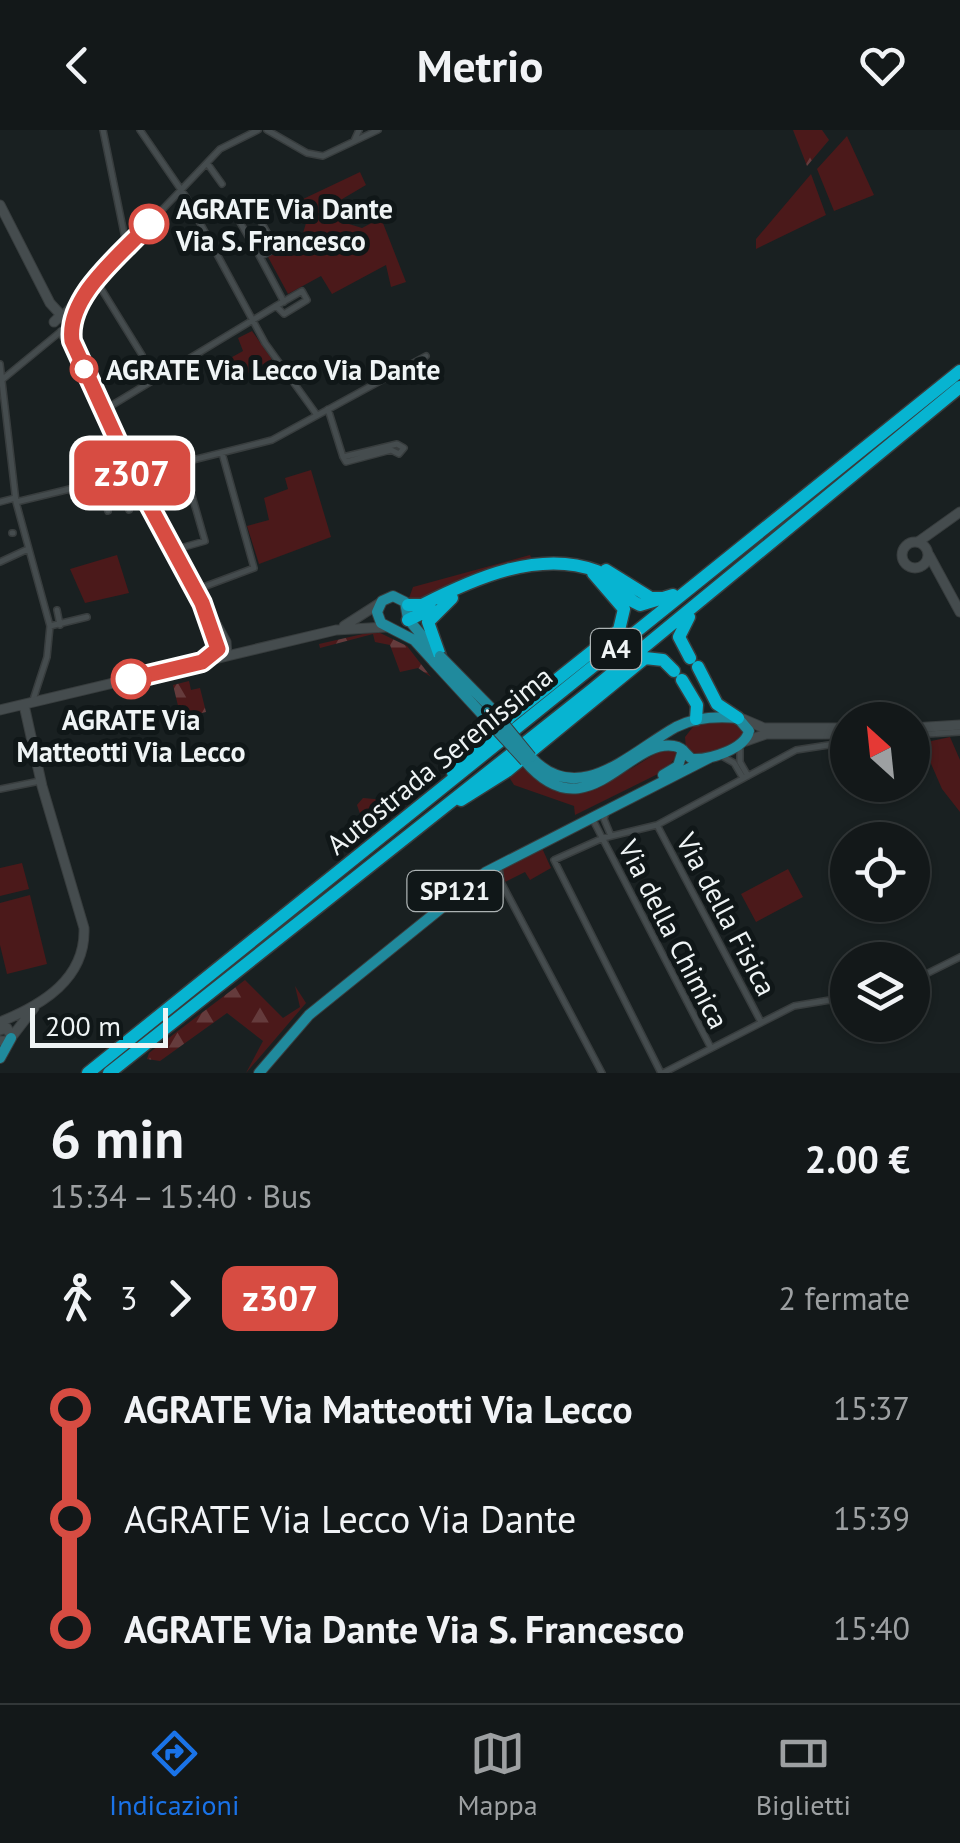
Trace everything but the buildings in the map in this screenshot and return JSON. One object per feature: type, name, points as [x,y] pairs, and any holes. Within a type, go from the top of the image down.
[{"type":"highway","name":"Autostrada Serenissima","points":[[88,1073],[960,371]]},
{"type":"highway","name":"Autostrada Serenissima","points":[[108,1073],[960,387]]},
{"type":"highway","points":[[408,616],[422,605],[513,567],[587,568],[611,578],[636,604],[650,605],[674,594],[811,491]]},
{"type":"highway","points":[[408,616],[513,567]]},
{"type":"highway","points":[[421,806],[488,736],[619,630],[625,615],[622,606],[587,568]]},
{"type":"highway","points":[[714,588],[714,596],[680,628],[680,642],[717,704],[740,718]]},
{"type":"highway","points":[[437,659],[428,622],[452,598]]},
{"type":"highway","points":[[365,868],[507,771],[645,658],[664,660],[678,676],[697,705],[694,720]]},
{"type":"highway","points":[[78,1073],[126,1036],[143,1030]]},
{"type":"main road","points":[[437,659],[395,596],[380,603],[378,617],[416,642],[491,708],[528,759],[552,782],[584,786],[610,777],[660,747],[683,749]]},
{"type":"main road","points":[[390,628],[408,616]]},
{"type":"main road","points":[[528,759],[555,776],[588,778],[694,720],[740,718],[750,731],[743,743],[714,756],[692,759],[683,749],[682,736],[694,720]]},
{"type":"main road","name":"SP121","points":[[258,1073],[310,1008],[485,867],[677,767],[683,749]]},
{"type":"main road","name":"SP121","points":[[258,1073],[316,1008],[471,883],[528,848],[714,756]]},
{"type":"main road","points":[[595,818],[634,789]]},
{"type":"main road","points":[[0,1056],[2,1033]]},
{"type":"street","points":[[104,130],[127,248]]},
{"type":"street","points":[[1,380],[62,324],[127,248],[228,142],[258,130]]},
{"type":"street","points":[[271,130],[312,154],[338,150],[378,130]]},
{"type":"street","points":[[338,150],[356,139],[360,130],[378,130]]},
{"type":"street","points":[[144,132],[253,320],[316,415]]},
{"type":"street","points":[[207,163],[222,184]]},
{"type":"street","points":[[0,204],[227,656]]},
{"type":"street","points":[[269,204],[259,213],[276,248]]},
{"type":"street","points":[[230,205],[284,302]]},
{"type":"street","points":[[260,257],[296,236]]},
{"type":"street","points":[[97,282],[142,354]]},
{"type":"street","points":[[104,410],[276,306],[302,291],[307,300],[284,314],[276,306]]},
{"type":"street","points":[[0,502],[100,484],[272,440],[426,356]]},
{"type":"street","points":[[0,364],[17,532],[28,549],[50,626],[47,656],[28,704],[40,781],[84,939],[73,973],[2,1033]]},
{"type":"street","points":[[328,409],[343,458],[346,462],[391,450],[399,454],[404,448],[397,444],[343,458]]},
{"type":"street","points":[[196,590],[254,568],[222,452]]},
{"type":"street","points":[[175,550],[205,541],[182,461]]},
{"type":"street","points":[[120,478],[128,510]]},
{"type":"street","points":[[100,484],[108,511]]},
{"type":"street","points":[[106,502],[124,496]]},
{"type":"street","points":[[942,582],[919,567],[907,565],[902,555],[907,545],[960,514]]},
{"type":"street","points":[[919,567],[936,534],[960,514]]},
{"type":"street","points":[[916,542],[928,552],[960,612]]},
{"type":"street","points":[[0,562],[28,549]]},
{"type":"street","points":[[202,603],[226,642],[227,656]]},
{"type":"street","points":[[336,630],[380,603]]},
{"type":"street","points":[[57,610],[60,625]]},
{"type":"street","points":[[50,626],[87,618]]},
{"type":"street","points":[[0,710],[336,630],[390,628]]},
{"type":"street","points":[[202,662],[218,651],[214,630]]},
{"type":"street","points":[[226,642],[238,648],[257,649]]},
{"type":"street","points":[[740,718],[764,728],[830,730]]},
{"type":"street","points":[[930,730],[960,728]]},
{"type":"street","points":[[746,777],[740,761],[743,743],[766,734],[830,732]]},
{"type":"street","points":[[830,744],[798,749],[657,825],[603,838],[554,860],[662,1073],[760,1022],[804,1003],[830,999]]},
{"type":"street","points":[[714,756],[732,761],[746,777]]},
{"type":"street","points":[[0,789],[40,781]]},
{"type":"street","points":[[611,836],[604,814],[621,801]]},
{"type":"street","name":"Via della Chimica","points":[[595,818],[710,1048]]},
{"type":"street","name":"Via della Fisica","points":[[657,825],[760,1022]]},
{"type":"street","points":[[500,882],[500,867],[528,848]]},
{"type":"street","points":[[471,883],[491,873],[500,882],[602,1073]]},
{"type":"street","points":[[930,972],[960,956]]},
{"type":"street","points":[[2,1033],[18,1015],[39,1002]]},
{"type":"green space","points":[[793,130],[822,130],[829,140],[807,166]]},
{"type":"green space","points":[[847,136],[874,195],[834,211],[817,169]]},
{"type":"green space","points":[[360,172],[366,185],[310,218],[301,200]]},
{"type":"green space","points":[[811,174],[826,215],[756,249],[756,239]]},
{"type":"green space","points":[[334,206],[349,224],[362,228],[381,218],[406,282],[391,287],[386,265],[332,294],[321,276],[288,294],[268,257],[301,240],[306,223]]},
{"type":"green space","points":[[252,331],[272,359],[236,380],[225,361],[243,351],[238,338]]},
{"type":"green space","points":[[311,470],[331,537],[259,564],[247,526],[269,520],[264,498],[288,489],[285,478]]},
{"type":"green space","points":[[117,555],[129,593],[85,603],[70,569]]},
{"type":"green space","points":[[530,555],[533,561],[419,603],[409,598],[413,587]]},
{"type":"green space","points":[[376,631],[407,646],[431,677],[418,668],[400,672],[390,645],[375,642],[373,634],[320,648],[319,644]]},
{"type":"green space","points":[[189,681],[191,690],[200,688],[206,712],[181,718],[173,685]]},
{"type":"green space","points":[[739,721],[746,730],[738,741],[701,756],[686,749],[685,737],[696,723]]},
{"type":"green space","points":[[950,737],[960,760],[960,812],[942,789],[930,761],[930,741]]},
{"type":"green space","points":[[663,749],[673,749],[677,755],[666,770],[575,815],[574,806],[514,785],[509,777],[520,765],[538,780],[556,787],[592,786],[628,771]]},
{"type":"green space","points":[[363,798],[385,800],[389,805],[385,813],[370,812],[365,828],[357,805]]},
{"type":"green space","points":[[542,848],[551,868],[530,880],[525,872],[505,882],[500,872],[503,867]]},
{"type":"green space","points":[[22,863],[29,889],[0,896],[0,868]]},
{"type":"green space","points":[[788,869],[803,897],[756,922],[741,894]]},
{"type":"green space","points":[[30,895],[47,964],[7,974],[0,945],[0,903]]},
{"type":"green space","points":[[245,980],[283,1018],[300,1007],[295,986],[306,1003],[246,1073],[263,1041],[227,1013],[160,1061],[147,1059],[149,1053]]},
{"type":"bus line","name":"z307","points":[[131,679],[202,662],[218,649],[202,603],[148,495],[133,475],[72,341],[70,322],[82,299],[149,224]]},
{"type":"place","name":"AGRATE Via Dante Via S. Francesco","points":[[149,224]]},
{"type":"place","name":"AGRATE Via Lecco Via Dante","points":[[84,369]]},
{"type":"place","name":"AGRATE Via Matteotti Via Lecco","points":[[131,679]]}]
